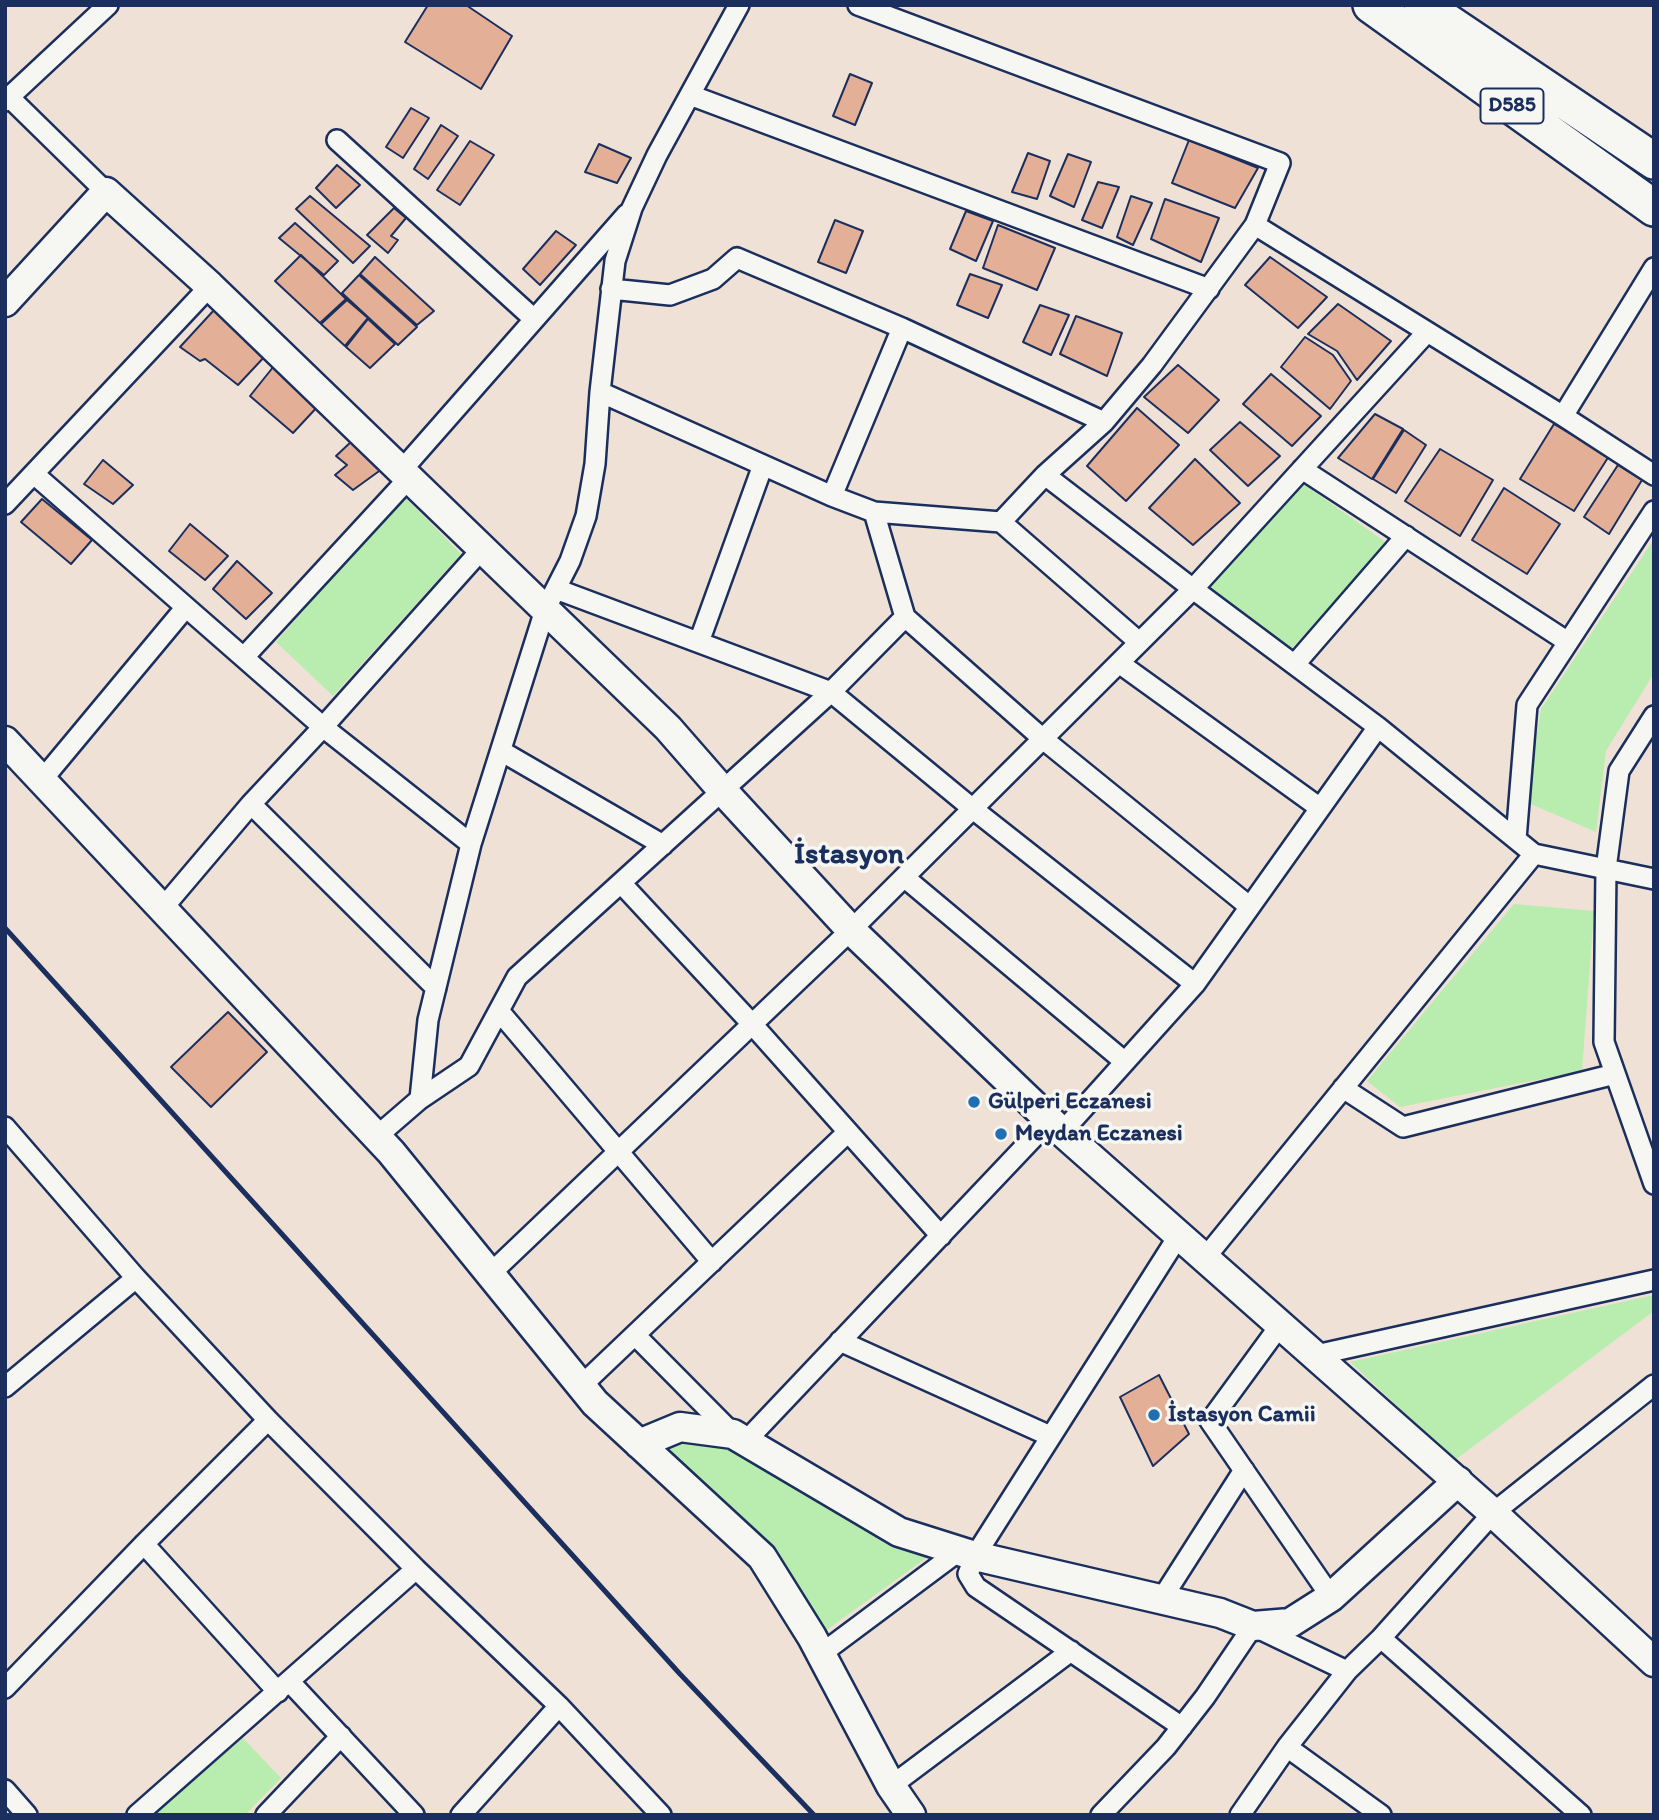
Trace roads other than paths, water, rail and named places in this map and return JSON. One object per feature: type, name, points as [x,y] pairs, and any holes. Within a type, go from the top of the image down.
[{"type":"highway","name":"D585","points":[[1371,5],[1654,208]]},
{"type":"highway","name":"D585","points":[[1422,5],[1654,161]]},
{"type":"street","points":[[107,5],[7,99],[210,286],[482,549],[551,599],[851,930],[1056,1126],[1650,1653]]},
{"type":"street","points":[[420,1099],[428,1020],[471,844],[551,599],[570,561],[586,516],[595,464],[615,261],[632,208],[657,155],[739,5]]},
{"type":"street","points":[[858,5],[1280,163],[1255,225],[1152,365],[1104,422],[1045,475],[1001,522]]},
{"type":"street","points":[[690,95],[1209,289]]},
{"type":"street","points":[[337,140],[534,319]]},
{"type":"street","points":[[5,302],[106,192]]},
{"type":"street","points":[[244,657],[405,474],[534,319],[632,208]]},
{"type":"street","points":[[1255,225],[1654,475]]},
{"type":"street","points":[[611,289],[670,295],[713,279],[737,258],[902,328],[1104,422]]},
{"type":"street","points":[[1563,416],[1654,268]]},
{"type":"street","points":[[5,504],[210,286]]},
{"type":"street","points":[[832,496],[902,328]]},
{"type":"street","points":[[490,1274],[851,930],[1193,589],[1427,332]]},
{"type":"street","points":[[600,393],[874,512],[1001,522],[1139,642]]},
{"type":"street","points":[[699,642],[763,465]]},
{"type":"street","points":[[1302,469],[1568,642]]},
{"type":"street","points":[[34,474],[323,727],[471,844]]},
{"type":"street","points":[[1045,475],[1378,727],[1534,854],[1654,879]]},
{"type":"street","points":[[1516,839],[1527,705],[1654,511]]},
{"type":"street","points":[[874,512],[905,617],[1043,739],[1250,907]]},
{"type":"street","points":[[1295,664],[1406,536]]},
{"type":"street","points":[[162,909],[251,804],[482,549]]},
{"type":"street","points":[[551,599],[699,642],[831,692],[973,809],[1195,984]]},
{"type":"street","points":[[42,780],[186,607]]},
{"type":"street","points":[[376,1137],[420,1099],[469,1066],[517,977],[831,692],[905,617]]},
{"type":"street","points":[[1119,663],[1320,808]]},
{"type":"street","points":[[1654,716],[1619,771],[1606,869],[1604,1042],[1654,1184]]},
{"type":"street","points":[[739,1438],[840,1341],[941,1236],[1125,1062],[1195,984],[1378,727]]},
{"type":"street","points":[[5,741],[376,1137],[595,1403],[762,1556],[821,1654],[891,1786],[911,1815]]},
{"type":"street","points":[[501,751],[663,845]]},
{"type":"street","points":[[251,804],[436,988]]},
{"type":"street","points":[[1205,1258],[1534,854]]},
{"type":"street","points":[[904,877],[1125,1062]]},
{"type":"street","points":[[621,883],[752,1024],[941,1236]]},
{"type":"street","points":[[499,1011],[712,1262]]},
{"type":"street","points":[[1343,1088],[1403,1127],[1615,1074]]},
{"type":"street","points":[[5,1127],[136,1278],[268,1420],[416,1569],[559,1706],[661,1815]]},
{"type":"street","points":[[581,1386],[848,1132]]},
{"type":"street","points":[[821,1654],[967,1553],[1050,1436],[1179,1235]]},
{"type":"street","points":[[5,1387],[136,1278]]},
{"type":"street","points":[[1316,1355],[1654,1280]]},
{"type":"street","points":[[1280,1324],[1210,1421],[1331,1597]]},
{"type":"street","points":[[635,1335],[739,1438],[899,1532],[967,1553],[1220,1613],[1347,1671]]},
{"type":"street","points":[[840,1341],[1050,1436]]},
{"type":"street","points":[[1240,1815],[1287,1748],[1347,1671],[1381,1639],[1493,1513],[1654,1385]]},
{"type":"street","points":[[5,1688],[268,1420]]},
{"type":"street","points":[[639,1444],[680,1427],[739,1438]]},
{"type":"street","points":[[1161,1600],[1244,1470]]},
{"type":"street","points":[[1253,1626],[1290,1623],[1331,1597],[1458,1481]]},
{"type":"street","points":[[144,1545],[284,1687],[341,1736],[414,1815]]},
{"type":"street","points":[[967,1553],[968,1574],[976,1587],[1182,1727]]},
{"type":"street","points":[[137,1815],[416,1569]]},
{"type":"street","points":[[1101,1815],[1166,1747],[1205,1697],[1253,1626]]},
{"type":"street","points":[[1381,1639],[1581,1815]]},
{"type":"street","points":[[891,1786],[1072,1651]]},
{"type":"street","points":[[461,1815],[559,1706]]},
{"type":"street","points":[[266,1815],[341,1736]]},
{"type":"street","points":[[1287,1748],[1381,1815]]},
{"type":"street","points":[[5,1790],[27,1815]]},
{"type":"railway","points":[[5,928],[680,1674],[814,1815]]},
{"type":"place","name":"Gülperi Eczanesi","points":[[974,1102]]},
{"type":"place","name":"Meydan Eczanesi","points":[[1001,1134]]},
{"type":"place","name":"İstasyon Camii","points":[[1154,1415]]},
{"type":"district","name":"İstasyon","points":[[849,855]]}]
